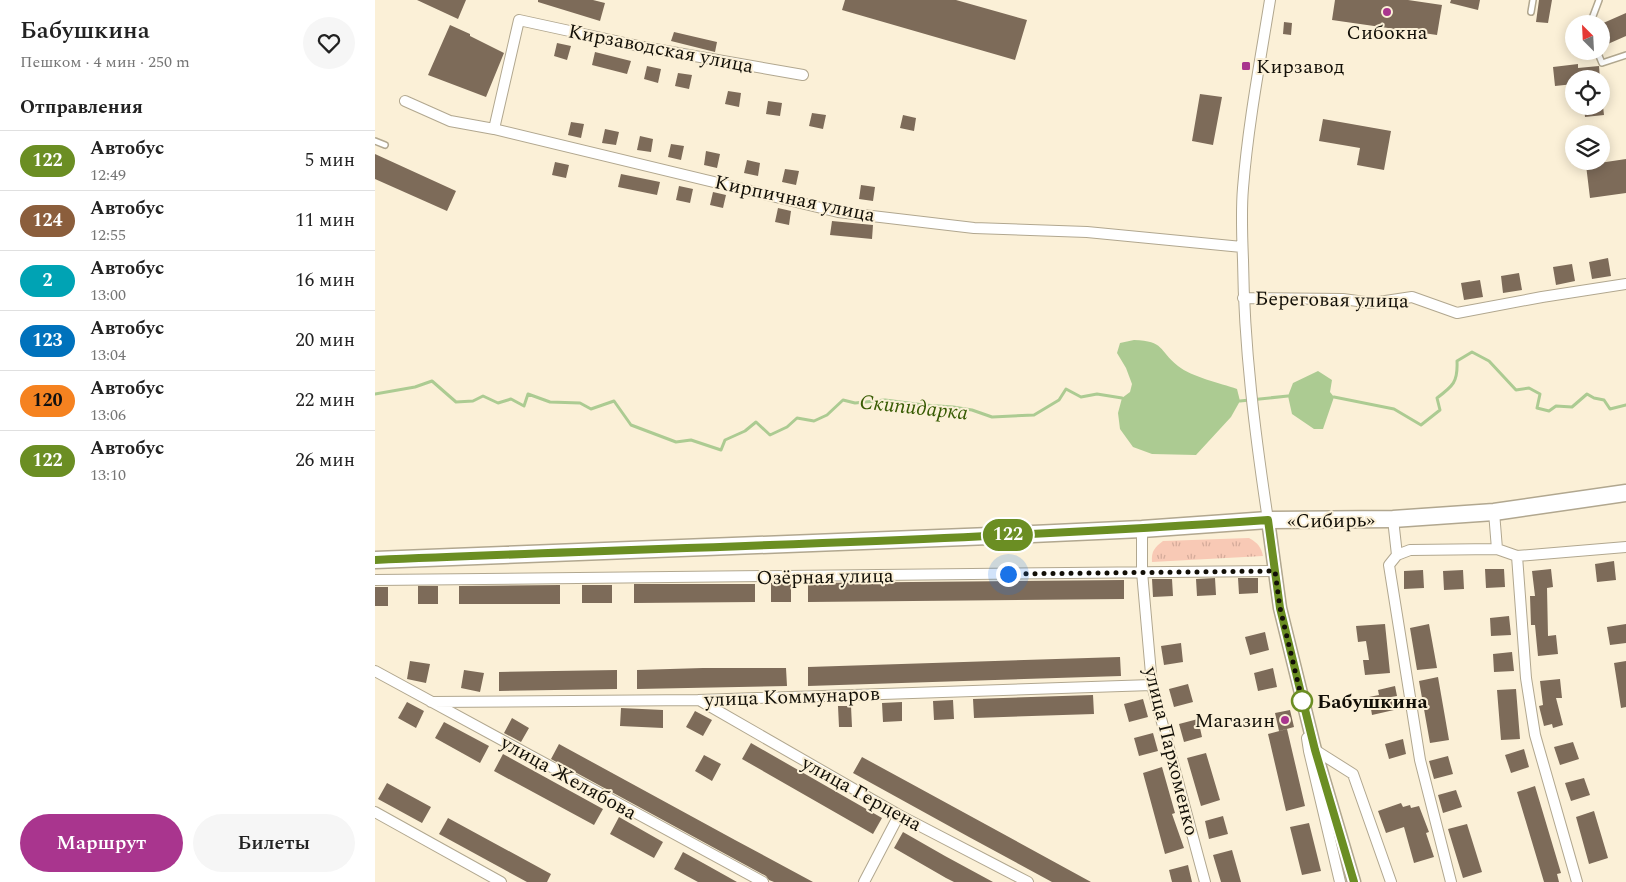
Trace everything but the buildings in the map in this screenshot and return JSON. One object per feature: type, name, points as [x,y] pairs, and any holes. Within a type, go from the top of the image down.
[{"type":"main road","name":"«Сибирь»","points":[[375,560],[1142,529],[1268,520],[1393,519],[1494,512],[1626,493]]},
{"type":"street","points":[[1270,0],[1255,88],[1243,189],[1243,298],[1251,393],[1280,608],[1315,750],[1354,882]]},
{"type":"street","name":"Кирзаводская улица","points":[[494,129],[519,20],[643,47],[803,75]]},
{"type":"street","name":"Кирпичная улица","points":[[405,101],[450,121],[494,129],[837,212],[974,228],[1087,232],[1243,247]]},
{"type":"street","name":"Береговая улица","points":[[1243,298],[1343,299],[1372,304],[1412,297],[1457,314],[1542,297],[1626,284]]},
{"type":"street","points":[[1494,512],[1497,549]]},
{"type":"street","points":[[1393,519],[1397,555]]},
{"type":"street","name":"улица Пархоменко","points":[[1142,529],[1142,572],[1152,685],[1205,882]]},
{"type":"street","points":[[1451,882],[1420,760],[1389,565],[1397,555],[1410,550],[1497,549],[1517,556],[1626,546]]},
{"type":"street","points":[[1517,556],[1526,678],[1535,735],[1577,882]]},
{"type":"street","name":"Озёрная улица","points":[[375,580],[1275,571]]},
{"type":"street","name":"улица Желябова","points":[[375,671],[763,882]]},
{"type":"street","name":"улица Коммунаров","points":[[431,702],[698,700],[1152,685]]},
{"type":"street","name":"улица Герцена","points":[[698,700],[899,815],[1028,882]]},
{"type":"street","points":[[1303,704],[1309,751],[1340,882]]},
{"type":"street","points":[[1315,750],[1353,774],[1391,882]]},
{"type":"street","points":[[375,812],[501,882]]},
{"type":"street","points":[[864,882],[899,815]]},
{"type":"lane","points":[[1531,12],[1533,0]]},
{"type":"lane","points":[[1594,15],[1599,0]]},
{"type":"lane","points":[[1601,60],[1602,63],[1626,55]]},
{"type":"lane","points":[[375,141],[385,145]]},
{"type":"green space","points":[[1249,538],[1259,546],[1263,556],[1152,562],[1154,550],[1163,541]]},
{"type":"shaded area","points":[[1134,340],[1156,344],[1184,370],[1237,389],[1240,401],[1231,417],[1196,455],[1152,454],[1133,447],[1120,429],[1118,413],[1122,398],[1130,392],[1132,384],[1126,368],[1117,353],[1120,343]]},
{"type":"shaded area","points":[[1318,371],[1332,380],[1330,392],[1334,397],[1323,429],[1314,429],[1292,414],[1288,396],[1293,383]]},
{"type":"waterway","name":"Скипидарка","points":[[1334,397],[1394,409],[1421,425],[1440,410],[1437,398],[1453,383],[1457,374],[1457,361],[1472,352],[1489,361],[1516,390],[1529,388],[1540,394],[1537,408],[1549,411],[1556,406],[1572,407],[1587,394],[1604,400],[1610,409],[1626,405]]},
{"type":"waterway","name":"Скипидарка","points":[[375,394],[415,387],[432,381],[456,402],[473,401],[483,396],[498,403],[511,399],[524,406],[528,394],[550,402],[580,403],[591,409],[614,401],[631,425],[676,442],[691,440],[721,450],[725,440],[745,431],[756,422],[770,435],[787,427],[797,418],[814,421],[827,415],[843,400],[855,403],[885,400],[953,407],[972,410],[992,417],[1034,415],[1059,400],[1066,389],[1081,397],[1097,394],[1122,398]]},
{"type":"waterway","name":"Скипидарка","points":[[1240,401],[1288,396]]},
{"type":"bus line","name":"122","points":[[375,560],[990,536],[1142,529],[1268,520],[1280,608],[1315,750],[1354,882]]},
{"type":"place","name":"Сибокна","points":[[1387,12]]},
{"type":"place","name":"Кирзавод","points":[[1246,66]]},
{"type":"place","name":"Бабушкина","points":[[1302,701]]},
{"type":"place","name":"Магазин","points":[[1285,720]]},
{"type":"route","points":[[1008,574],[1275,571],[1280,608],[1303,704],[1302,701]]}]
